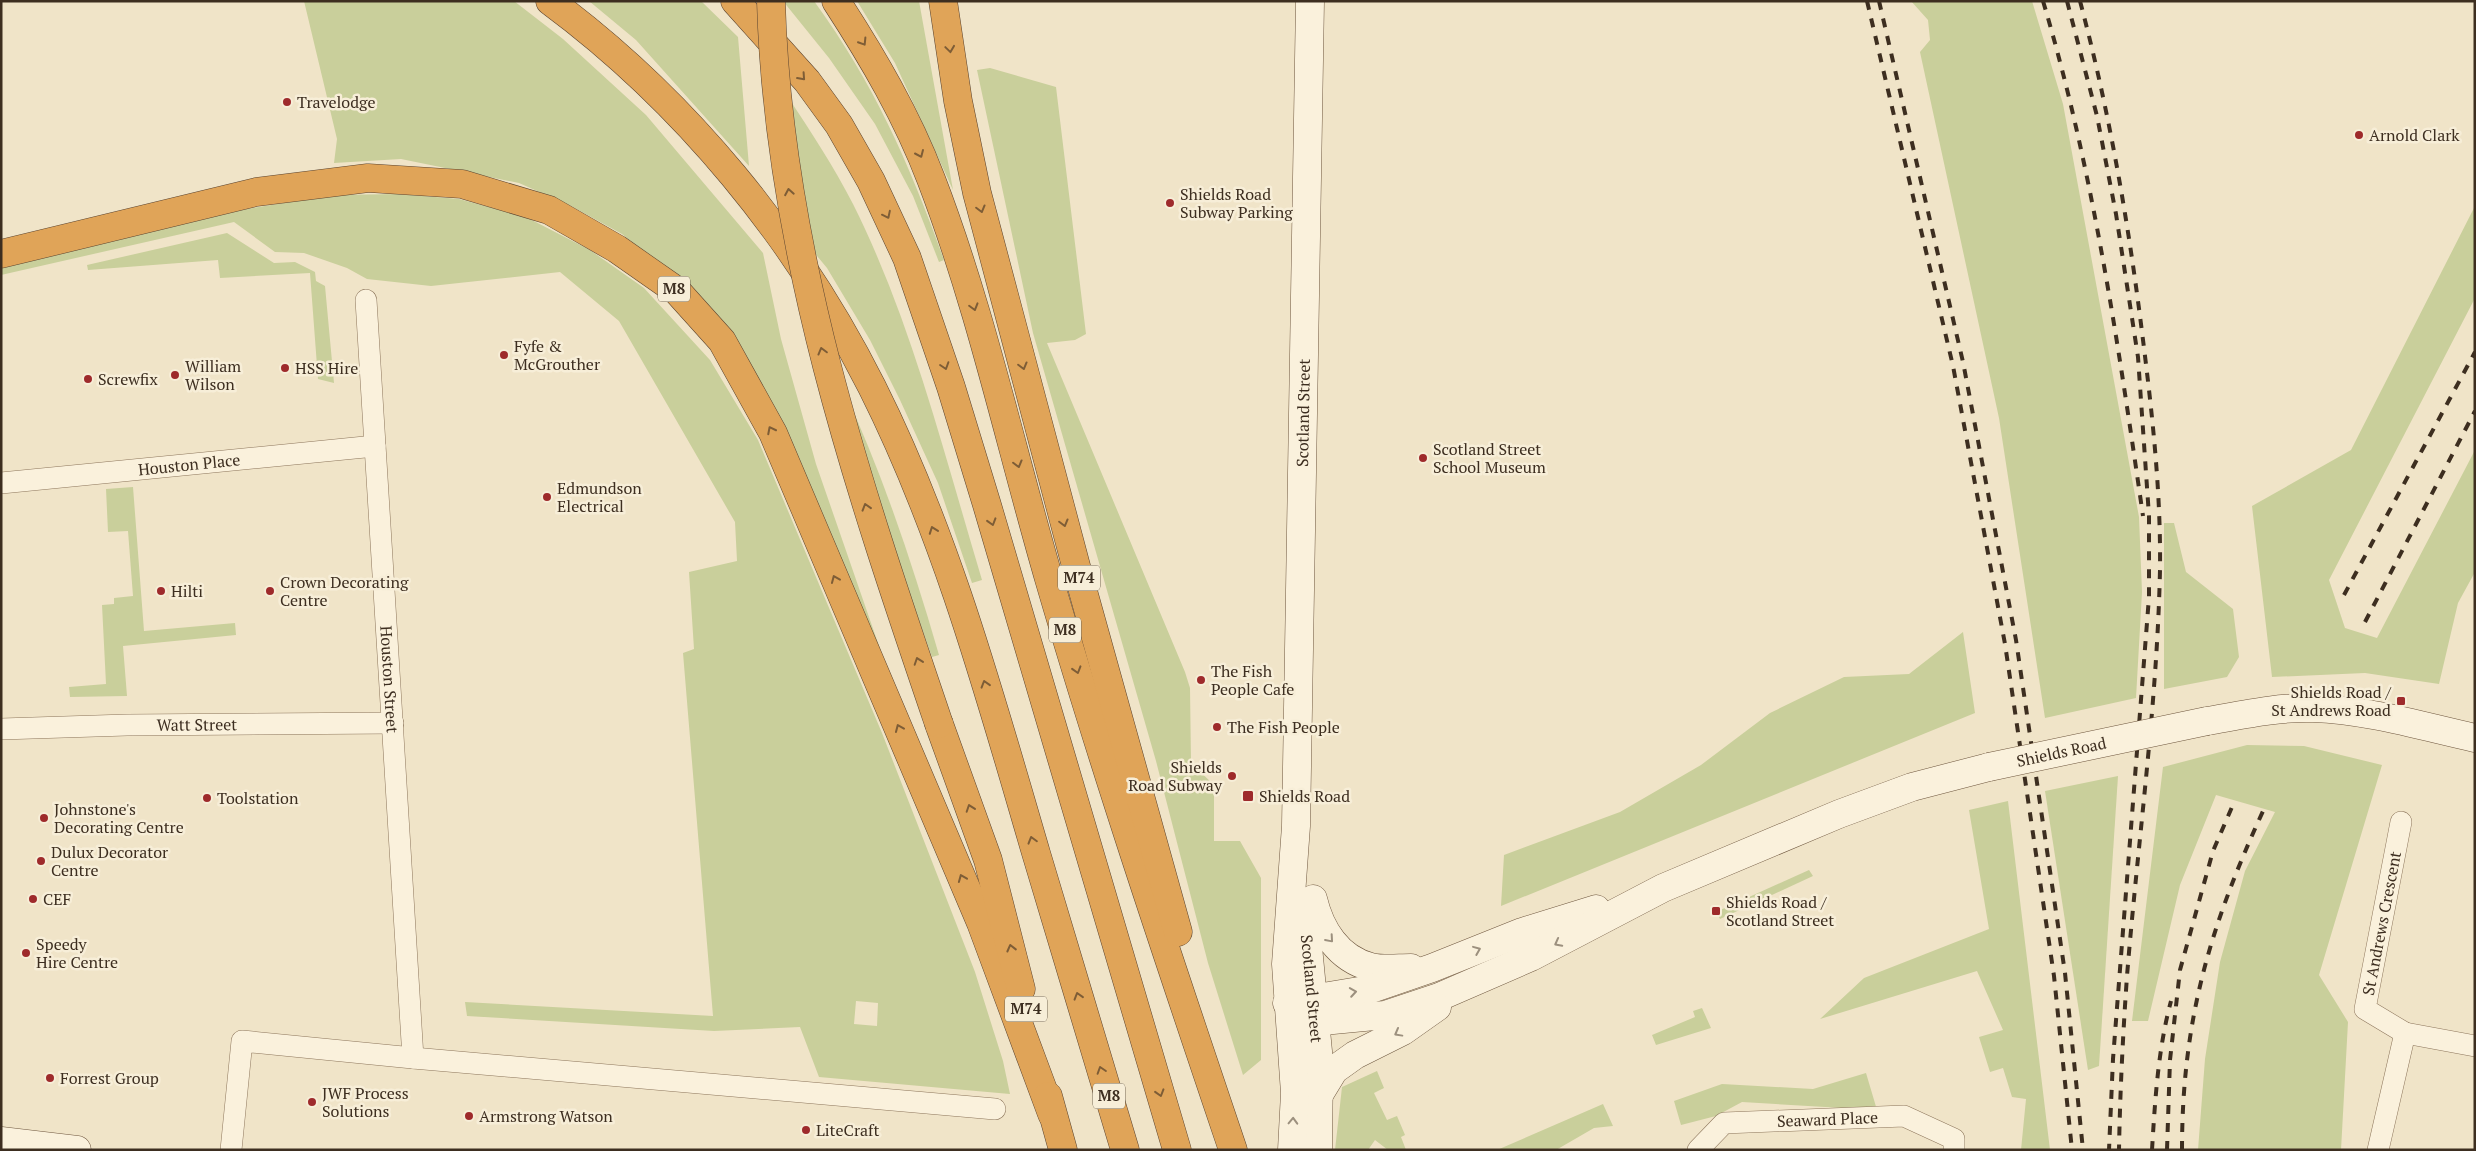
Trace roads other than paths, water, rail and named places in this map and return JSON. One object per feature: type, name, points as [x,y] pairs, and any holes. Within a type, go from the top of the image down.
[{"type":"highway","name":"M8","points":[[550,1],[588,29],[647,85],[725,166],[783,239],[810,278],[872,386],[918,491],[966,623],[1125,1150]]},
{"type":"highway","name":"M8","points":[[735,1],[807,81],[839,125],[871,181],[908,258],[951,387],[990,514],[1177,1150]]},
{"type":"highway","points":[[771,1],[779,108],[788,182],[816,328],[838,412],[879,548],[988,860],[990,914]]},
{"type":"highway","name":"M8","points":[[836,1],[865,46],[900,110],[931,177],[962,265],[1049,578],[1124,825],[1235,1150]]},
{"type":"highway","name":"M74","points":[[943,1],[958,100],[976,193],[1076,566],[1152,837],[1235,1150]]},
{"type":"highway","name":"M8","points":[[1,254],[256,192],[368,178],[462,184],[549,210],[617,249],[678,292],[722,340],[773,433],[990,914],[1063,1150]]},
{"type":"street","name":"Scotland Street","points":[[1310,1],[1296,826],[1286,964],[1301,1012],[1320,1094],[1318,1150]]},
{"type":"street","name":"Houston Street","points":[[366,300],[413,1058]]},
{"type":"street","name":"Houston Place","points":[[1,483],[375,446]]},
{"type":"street","name":"Shields Road","points":[[1301,1012],[1386,1015],[1467,986],[1531,957],[1663,888],[1839,814],[1912,787],[1989,767],[2206,721],[2272,710],[2312,708],[2361,712],[2475,738]]},
{"type":"street","name":"Watt Street","points":[[1,729],[127,725],[393,723]]},
{"type":"street","name":"St Andrews Crescent","points":[[2401,822],[2365,1009],[2405,1033],[2475,1046]]},
{"type":"street","points":[[1296,826],[1318,918],[1328,938],[1358,963],[1373,968],[1432,968]]},
{"type":"street","name":"Shields Road","points":[[1301,1012],[1432,968],[1522,932],[1663,888]]},
{"type":"street","points":[[1320,1094],[1334,1070],[1355,1055],[1403,1031],[1467,986]]},
{"type":"street","name":"Scotland Street","points":[[1292,1150],[1301,1012]]},
{"type":"street","points":[[2378,1150],[2405,1033]]},
{"type":"street","points":[[230,1150],[242,1041],[413,1058],[995,1109]]},
{"type":"street","name":"Seaward Place","points":[[1698,1150],[1724,1122],[1904,1116],[1954,1139],[1954,1150]]},
{"type":"street","points":[[1,1141],[77,1150]]},
{"type":"railway","points":[[1867,1],[1953,366],[2005,644],[2054,976],[2072,1150]]},
{"type":"railway","points":[[1879,1],[1963,362],[2016,640],[2065,973],[2083,1150]]},
{"type":"railway","points":[[2043,1],[2061,64],[2090,192],[2114,321],[2143,516]]},
{"type":"railway","points":[[2067,1],[2097,116],[2116,214],[2138,357],[2149,516],[2149,597],[2113,1059],[2109,1150]]},
{"type":"railway","points":[[2080,1],[2109,124],[2130,248],[2149,391],[2155,451],[2160,540],[2155,672],[2127,976],[2119,1150]]},
{"type":"railway","points":[[2344,595],[2475,352]]},
{"type":"railway","points":[[2365,622],[2475,411]]},
{"type":"railway","points":[[2167,1150],[2170,1060],[2180,970],[2213,851],[2235,800]]},
{"type":"railway","points":[[2182,1150],[2183,1103],[2187,1058],[2203,975],[2228,893],[2264,809]]},
{"type":"railway","points":[[2152,1150],[2160,1056],[2171,1001]]},
{"type":"place","name":"Travelodge","points":[[287,102]]},
{"type":"place","name":"Arnold Clark","points":[[2359,135]]},
{"type":"place","name":"Shields Road Subway Parking","points":[[1170,203]]},
{"type":"place","name":"Fyfe & McGrouther","points":[[504,355]]},
{"type":"place","name":"HSS Hire","points":[[285,368]]},
{"type":"place","name":"William Wilson","points":[[175,375]]},
{"type":"place","name":"Screwfix","points":[[88,379]]},
{"type":"place","name":"Scotland Street School Museum","points":[[1423,458]]},
{"type":"place","name":"Edmundson Electrical","points":[[547,497]]},
{"type":"place","name":"Hilti","points":[[161,591]]},
{"type":"place","name":"Crown Decorating Centre","points":[[270,591]]},
{"type":"place","name":"The Fish People Cafe","points":[[1201,680]]},
{"type":"place","name":"Shields Road / St Andrews Road","points":[[2401,701]]},
{"type":"place","name":"The Fish People","points":[[1217,727]]},
{"type":"place","name":"Shields Road Subway","points":[[1232,776]]},
{"type":"place","name":"Shields Road","points":[[1248,796]]},
{"type":"place","name":"Toolstation","points":[[207,798]]},
{"type":"place","name":"Johnstone's Decorating Centre","points":[[44,818]]},
{"type":"place","name":"Dulux Decorator Centre","points":[[41,861]]},
{"type":"place","name":"CEF","points":[[33,899]]},
{"type":"place","name":"Shields Road / Scotland Street","points":[[1716,911]]},
{"type":"place","name":"Speedy Hire Centre","points":[[26,953]]},
{"type":"place","name":"Forrest Group","points":[[50,1078]]},
{"type":"place","name":"JWF Process Solutions","points":[[312,1102]]},
{"type":"place","name":"Armstrong Watson","points":[[469,1116]]},
{"type":"place","name":"LiteCraft","points":[[806,1130]]}]
